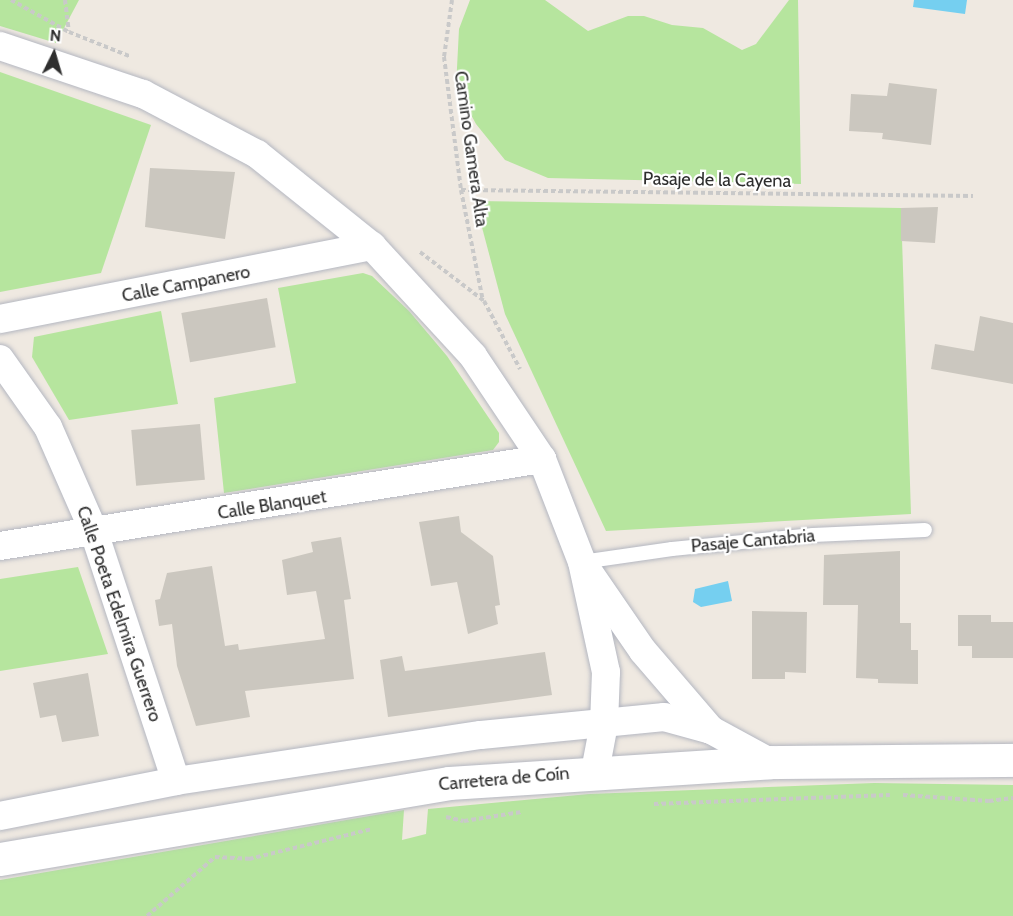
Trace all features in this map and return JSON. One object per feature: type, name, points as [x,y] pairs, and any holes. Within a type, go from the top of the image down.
[{"type":"street","points":[[0,46],[143,94],[257,154],[372,246],[473,356],[542,459],[582,562],[606,672],[604,724],[595,771]]},
{"type":"street","name":"Calle Campanero","points":[[0,319],[372,246]]},
{"type":"street","name":"Calle Poeta Edelmira Guerrero","points":[[0,359],[48,427],[94,532],[176,781]]},
{"type":"street","name":"Calle Blanquet","points":[[0,546],[542,459]]},
{"type":"street","points":[[582,562],[643,651],[711,730]]},
{"type":"street","points":[[0,816],[176,781],[481,735],[664,717],[711,730],[770,762]]},
{"type":"street","name":"Carretera de Coín","points":[[0,860],[449,783],[595,771],[770,762],[1013,760]]},
{"type":"lane","name":"Pasaje Cantabria","points":[[582,562],[672,549],[813,535],[925,530]]},
{"type":"path","points":[[65,0],[69,32]]},
{"type":"path","name":"Camino Gamera Alta","points":[[452,0],[444,57],[461,190],[483,302]]},
{"type":"path","name":"Pasaje de la Cayena","points":[[461,190],[973,196]]},
{"type":"path","points":[[648,804],[902,795],[988,801],[1013,798]]},
{"type":"path","points":[[434,815],[464,820],[532,811]]},
{"type":"path","points":[[147,916],[215,857],[249,859],[364,834],[374,828]]},
{"type":"green space","points":[[0,0],[79,0],[56,43],[0,26]]},
{"type":"green space","points":[[470,0],[545,0],[588,31],[628,16],[644,16],[672,25],[703,28],[742,50],[756,44],[789,0],[798,0],[801,184],[548,178],[505,160],[476,124],[456,87],[459,29]]},
{"type":"green space","points":[[0,72],[151,125],[101,273],[0,292]]},
{"type":"green space","points":[[475,201],[901,208],[911,514],[606,531],[505,314]]},
{"type":"green space","points":[[363,273],[372,276],[409,311],[447,356],[499,433],[499,442],[493,450],[224,493],[214,398],[296,383],[278,288]]},
{"type":"green space","points":[[161,311],[178,404],[69,420],[32,357],[34,337]]},
{"type":"green space","points":[[78,567],[108,654],[0,671],[0,579]]},
{"type":"green space","points":[[874,783],[1013,785],[1013,916],[0,916],[0,880],[404,810],[402,840],[426,834],[428,809],[589,794]]},
{"type":"water","points":[[914,0],[967,0],[965,14],[913,7]]},
{"type":"water","points":[[728,581],[732,601],[701,607],[693,602],[695,589]]},
{"type":"building","points":[[889,83],[937,89],[931,145],[882,139],[883,133],[849,131],[851,94],[887,96]]},
{"type":"building","points":[[150,168],[235,172],[225,239],[145,227]]},
{"type":"building","points":[[938,207],[935,243],[901,241],[901,208]]},
{"type":"building","points":[[267,298],[276,347],[190,362],[181,313]]},
{"type":"building","points":[[980,316],[1013,323],[1013,384],[931,369],[935,344],[974,351]]},
{"type":"building","points":[[200,424],[205,480],[136,486],[131,430]]},
{"type":"building","points":[[459,516],[461,532],[493,556],[500,605],[495,606],[498,624],[468,634],[457,582],[431,586],[419,522]]},
{"type":"building","points":[[341,537],[351,599],[344,600],[354,679],[245,691],[250,717],[196,726],[177,666],[172,624],[159,626],[155,600],[160,599],[167,573],[212,566],[225,646],[238,644],[239,650],[325,639],[316,591],[287,595],[282,560],[313,552],[311,542]]},
{"type":"building","points":[[900,551],[900,623],[911,623],[911,650],[918,650],[918,684],[878,683],[878,679],[856,678],[858,605],[823,605],[824,555]]},
{"type":"building","points":[[752,611],[807,612],[806,673],[785,672],[785,679],[752,679]]},
{"type":"building","points":[[958,615],[991,615],[991,622],[1013,622],[1013,658],[972,658],[972,646],[958,646]]},
{"type":"building","points":[[545,652],[552,695],[388,717],[380,660],[402,656],[405,671]]},
{"type":"building","points":[[88,673],[99,736],[62,742],[56,715],[40,718],[33,683]]}]
